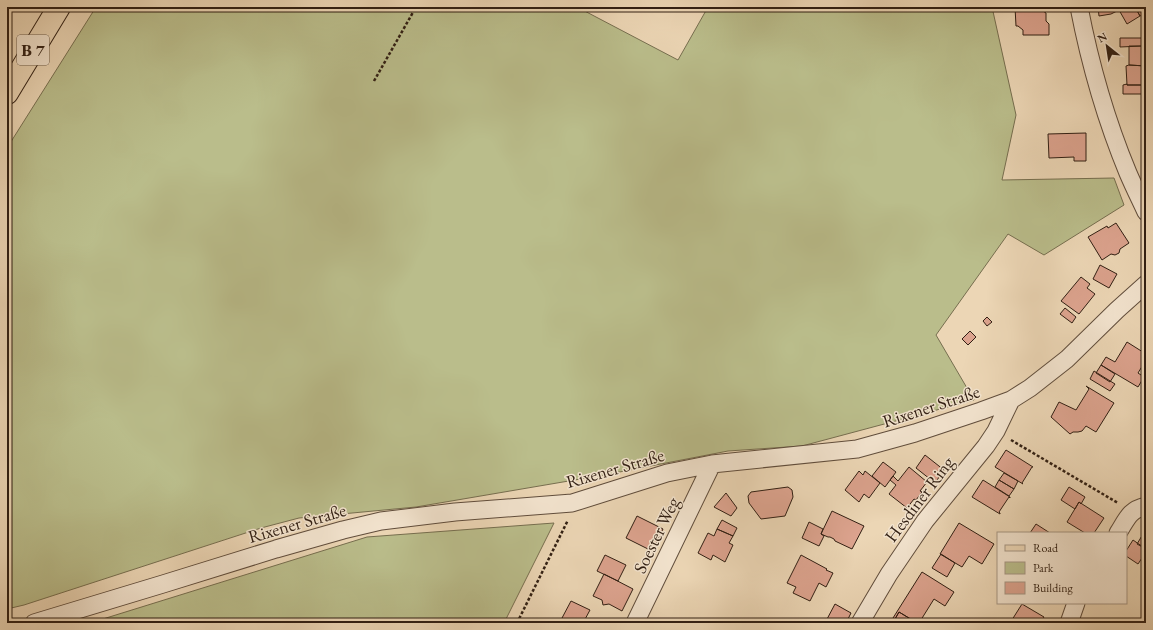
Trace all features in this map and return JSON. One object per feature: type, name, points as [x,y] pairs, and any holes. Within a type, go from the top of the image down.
[{"type":"main road","name":"B 7","points":[[7,93],[59,7]]},
{"type":"street","points":[[1079,7],[1101,98],[1128,174],[1146,212]]},
{"type":"street","name":"Rixener Straße","points":[[34,623],[276,549],[381,521],[455,512],[572,503],[667,473],[712,464],[857,449],[922,431],[1011,400],[1030,388],[1068,359],[1117,310],[1146,284]]},
{"type":"street","name":"Hesdiner Ring","points":[[860,623],[889,574],[925,521],[986,446],[996,431],[1011,400]]},
{"type":"street","name":"Soester Weg","points":[[635,623],[712,464]]},
{"type":"street","points":[[1119,532],[1129,516],[1140,508]]},
{"type":"street","points":[[1069,623],[1076,604]]},
{"type":"path","points":[[374,81],[416,7]]},
{"type":"path","points":[[996,431],[1121,505],[1140,508]]},
{"type":"path","points":[[517,623],[568,521],[572,503]]},
{"type":"green space","points":[[96,7],[577,7],[678,60],[708,7],[992,7],[1016,115],[1002,180],[1114,178],[1124,205],[1044,255],[1008,234],[936,335],[974,400],[802,446],[728,451],[604,475],[416,507],[299,518],[261,528],[24,605],[7,609],[7,148]]},
{"type":"green space","points":[[554,523],[504,623],[90,623],[367,537]]},
{"type":"building","points":[[1015,7],[1043,7],[1043,11],[1046,13],[1046,21],[1049,24],[1049,35],[1023,35],[1023,30],[1016,26]]},
{"type":"building","points":[[1098,7],[1135,7],[1140,16],[1127,24],[1119,10],[1111,14],[1099,16]]},
{"type":"building","points":[[1135,7],[1146,7],[1146,13],[1140,16]]},
{"type":"building","points":[[1120,38],[1142,38],[1142,46],[1120,47]]},
{"type":"building","points":[[1129,46],[1142,46],[1142,48],[1146,48],[1146,66],[1129,65]]},
{"type":"building","points":[[1126,66],[1146,66],[1146,83],[1142,83],[1143,85],[1127,85]]},
{"type":"building","points":[[1123,85],[1143,85],[1142,94],[1123,94]]},
{"type":"building","points":[[1086,133],[1086,161],[1074,161],[1074,157],[1049,158],[1048,134]]},
{"type":"building","points":[[1116,223],[1129,243],[1120,249],[1119,253],[1115,255],[1111,254],[1102,260],[1088,237],[1107,226],[1108,228]]},
{"type":"building","points":[[1100,265],[1117,274],[1109,288],[1093,279]]},
{"type":"building","points":[[1081,277],[1090,284],[1087,288],[1095,294],[1079,314],[1061,301]]},
{"type":"building","points":[[1065,308],[1076,317],[1072,323],[1060,314]]},
{"type":"building","points":[[987,317],[992,322],[987,326],[983,321]]},
{"type":"building","points":[[970,331],[976,337],[968,345],[962,339]]},
{"type":"building","points":[[1127,342],[1146,354],[1146,360],[1138,373],[1144,377],[1138,387],[1101,365],[1106,357],[1115,362]]},
{"type":"building","points":[[1101,365],[1115,374],[1110,382],[1096,373]]},
{"type":"building","points":[[1094,371],[1115,384],[1110,391],[1090,379]]},
{"type":"building","points":[[1086,386],[1114,403],[1096,432],[1086,426],[1082,431],[1073,432],[1070,434],[1051,417],[1059,402],[1076,410],[1089,389]]},
{"type":"building","points":[[1006,450],[1033,467],[1022,483],[1023,484],[995,467]]},
{"type":"building","points":[[925,455],[944,470],[935,483],[916,468]]},
{"type":"building","points":[[883,462],[896,472],[885,487],[872,476]]},
{"type":"building","points":[[909,467],[927,482],[920,491],[922,492],[916,500],[914,499],[907,508],[889,494],[896,485],[890,480],[893,476],[898,481]]},
{"type":"building","points":[[859,471],[863,475],[865,471],[880,483],[869,498],[864,494],[859,502],[845,490]]},
{"type":"building","points":[[1004,473],[1018,481],[1014,489],[999,480]]},
{"type":"building","points":[[983,480],[1010,497],[999,512],[1000,514],[972,497]]},
{"type":"building","points":[[999,480],[1014,489],[1009,496],[995,487]]},
{"type":"building","points":[[788,487],[792,490],[793,497],[785,516],[761,519],[749,503],[748,496],[751,492]]},
{"type":"building","points":[[1069,487],[1085,497],[1081,504],[1079,502],[1075,509],[1061,500]]},
{"type":"building","points":[[726,493],[737,508],[731,516],[714,507]]},
{"type":"building","points":[[1079,502],[1104,518],[1095,532],[1083,532],[1067,522]]},
{"type":"building","points":[[832,511],[864,526],[852,549],[830,537],[821,534]]},
{"type":"building","points":[[637,516],[663,529],[652,551],[626,538]]},
{"type":"building","points":[[722,520],[737,528],[733,536],[717,529]]},
{"type":"building","points":[[809,522],[823,529],[821,534],[824,536],[819,546],[802,538]]},
{"type":"building","points":[[959,523],[994,544],[982,564],[969,556],[962,567],[940,554]]},
{"type":"building","points":[[1036,524],[1048,532],[1031,532]]},
{"type":"building","points":[[717,529],[733,536],[729,543],[733,545],[725,562],[713,555],[711,560],[698,553],[708,533],[714,536]]},
{"type":"building","points":[[1146,529],[1146,549],[1137,544]]},
{"type":"building","points":[[1133,540],[1146,549],[1146,552],[1138,564],[1127,557],[1127,549]]},
{"type":"building","points":[[941,554],[955,563],[947,577],[932,568]]},
{"type":"building","points":[[605,555],[626,565],[618,581],[597,571]]},
{"type":"building","points":[[801,555],[833,573],[826,587],[819,583],[810,601],[793,593],[796,587],[787,583]]},
{"type":"building","points":[[922,572],[954,592],[945,606],[934,599],[919,623],[899,612],[895,619],[893,618]]},
{"type":"building","points":[[604,574],[633,589],[622,611],[609,604],[603,605],[602,600],[593,596]]},
{"type":"building","points":[[571,601],[590,610],[583,623],[576,623],[562,618]]},
{"type":"building","points":[[835,604],[851,613],[846,623],[830,623],[826,621]]},
{"type":"building","points":[[1022,604],[1044,617],[1040,623],[1010,623]]},
{"type":"building","points":[[899,612],[914,621],[913,623],[898,623],[893,620]]}]
